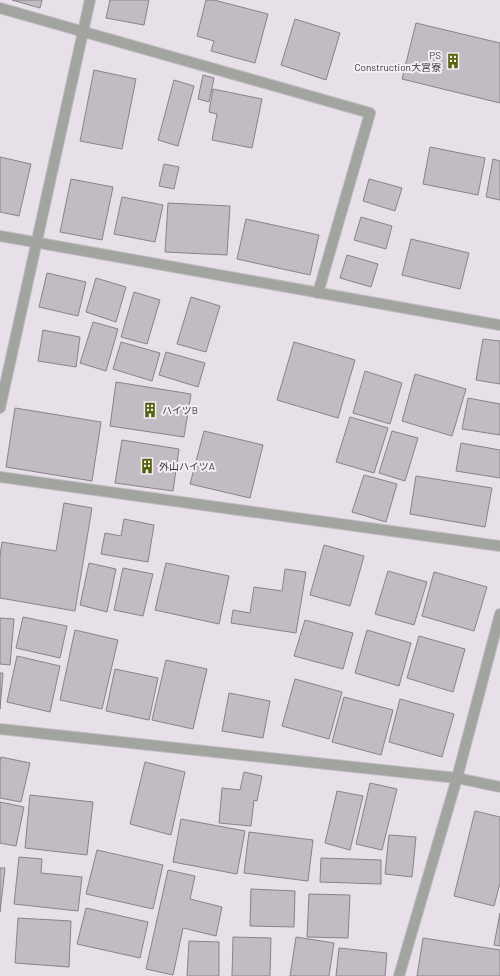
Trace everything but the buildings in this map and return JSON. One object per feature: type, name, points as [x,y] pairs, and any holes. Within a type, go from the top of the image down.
[{"type":"street","points":[[0,408],[90,0]]},
{"type":"street","points":[[0,8],[370,113],[318,293]]},
{"type":"street","points":[[0,236],[500,325]]},
{"type":"street","points":[[0,477],[500,546]]},
{"type":"street","points":[[399,976],[457,778],[500,614]]},
{"type":"street","points":[[0,729],[457,778],[500,786]]},
{"type":"place","name":"PS Construction大宮寮","points":[[453,61]]},
{"type":"place","name":"ハイツB","points":[[150,410]]},
{"type":"place","name":"外山ハイツA","points":[[147,466]]}]
